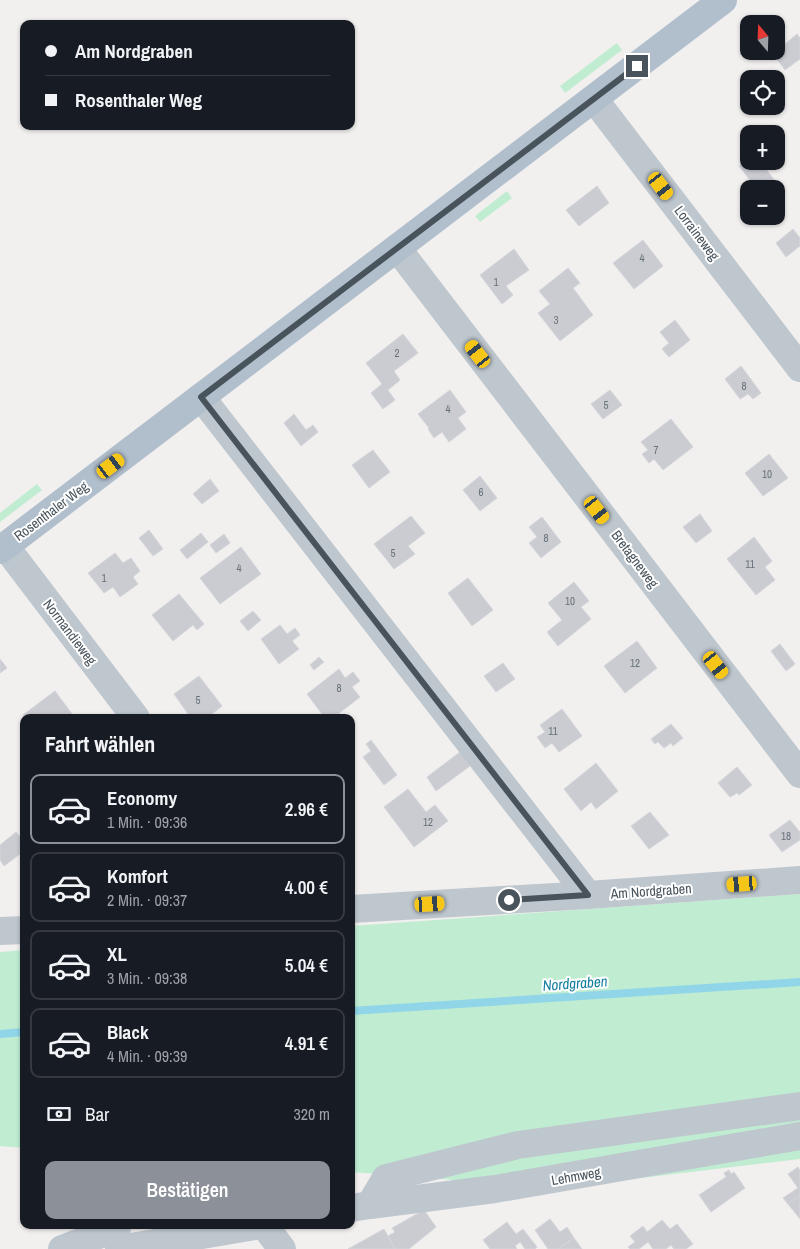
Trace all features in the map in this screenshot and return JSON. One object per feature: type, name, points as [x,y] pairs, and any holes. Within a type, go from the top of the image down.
[{"type":"main road","name":"Rosenthaler Weg","points":[[2,548],[723,0]]},
{"type":"lane","name":"Lorraineweg","points":[[594,99],[800,368]]},
{"type":"lane","name":"Bretagneweg","points":[[397,248],[800,774]]},
{"type":"lane","points":[[201,397],[588,895]]},
{"type":"lane","name":"Normandieweg","points":[[2,548],[133,714]]},
{"type":"lane","name":"Am Nordgraben","points":[[355,909],[800,880]]},
{"type":"lane","points":[[0,931],[20,930]]},
{"type":"lane","points":[[360,1206],[386,1178],[518,1145],[800,1106]]},
{"type":"lane","name":"Lehmweg","points":[[360,1206],[495,1189],[800,1136]]},
{"type":"lane","points":[[62,1249],[118,1238],[218,1229]]},
{"type":"lane","points":[[265,1229],[282,1249]]},
{"type":"green space","points":[[617,43],[622,50],[565,93],[560,86]]},
{"type":"green space","points":[[507,191],[512,198],[480,222],[475,216]]},
{"type":"green space","points":[[37,484],[42,490],[0,522],[0,513]]},
{"type":"green space","points":[[800,894],[800,1159],[558,1188],[355,1172],[355,926]]},
{"type":"green space","points":[[20,950],[20,1148],[0,1146],[0,952]]},
{"type":"building","points":[[797,34],[800,38],[800,59],[785,70],[778,60],[785,60],[785,44]]},
{"type":"building","points":[[742,170],[767,170],[774,180],[750,180]]},
{"type":"building","points":[[597,186],[609,203],[579,226],[566,210]]},
{"type":"building","points":[[793,229],[800,238],[800,246],[786,257],[776,243]]},
{"type":"building","points":[[643,240],[663,266],[634,289],[613,263]]},
{"type":"building","points":[[514,249],[529,270],[506,286],[513,295],[502,304],[480,275]]},
{"type":"building","points":[[568,268],[580,283],[573,288],[593,315],[560,341],[538,313],[550,304],[539,291]]},
{"type":"building","points":[[675,320],[690,340],[669,357],[662,349],[669,343],[660,332]]},
{"type":"building","points":[[403,334],[418,353],[394,371],[400,380],[388,390],[395,400],[383,409],[371,393],[382,384],[366,363]]},
{"type":"building","points":[[741,366],[761,393],[753,399],[748,394],[740,399],[725,379]]},
{"type":"building","points":[[450,390],[466,412],[458,418],[466,429],[449,442],[442,432],[434,438],[418,414]]},
{"type":"building","points":[[610,390],[622,405],[603,419],[591,404]]},
{"type":"building","points":[[294,414],[306,430],[313,425],[318,432],[301,446],[284,423]]},
{"type":"building","points":[[671,419],[693,447],[663,470],[654,459],[649,463],[642,454],[648,450],[641,442]]},
{"type":"building","points":[[373,450],[390,472],[369,488],[352,465]]},
{"type":"building","points":[[769,454],[788,478],[763,496],[745,473]]},
{"type":"building","points":[[480,476],[497,498],[480,511],[463,490]]},
{"type":"building","points":[[210,479],[219,491],[202,504],[193,494]]},
{"type":"building","points":[[700,514],[712,531],[696,543],[683,527]]},
{"type":"building","points":[[411,516],[425,533],[408,546],[415,554],[394,569],[374,544]]},
{"type":"building","points":[[542,517],[561,542],[541,558],[529,543],[537,537],[529,527]]},
{"type":"building","points":[[149,530],[163,549],[153,556],[139,538]]},
{"type":"building","points":[[201,533],[208,542],[187,559],[180,550]]},
{"type":"building","points":[[224,534],[230,543],[216,553],[210,545]]},
{"type":"building","points":[[754,537],[772,561],[765,567],[775,580],[756,595],[727,559]]},
{"type":"building","points":[[241,547],[261,574],[220,604],[200,578]]},
{"type":"building","points":[[115,553],[123,563],[131,558],[140,571],[133,577],[138,584],[120,597],[113,587],[104,593],[88,573]]},
{"type":"building","points":[[468,578],[493,610],[472,626],[448,593]]},
{"type":"building","points":[[574,582],[589,601],[581,607],[591,619],[558,646],[547,632],[562,620],[548,603]]},
{"type":"building","points":[[179,594],[204,624],[197,630],[193,625],[173,641],[152,615]]},
{"type":"building","points":[[253,611],[261,620],[248,631],[240,621]]},
{"type":"building","points":[[280,625],[287,634],[295,628],[300,635],[292,641],[299,649],[279,664],[261,639]]},
{"type":"building","points":[[637,641],[657,668],[625,693],[604,666]]},
{"type":"building","points":[[780,644],[795,664],[786,671],[771,651]]},
{"type":"building","points":[[319,657],[324,662],[314,670],[310,665]]},
{"type":"building","points":[[0,659],[7,668],[0,673]]},
{"type":"building","points":[[503,663],[515,679],[496,692],[484,676]]},
{"type":"building","points":[[339,669],[345,678],[353,672],[360,681],[352,687],[360,697],[338,714],[322,714],[307,694]]},
{"type":"building","points":[[199,676],[222,706],[212,714],[188,714],[174,694]]},
{"type":"building","points":[[55,691],[72,714],[24,714]]},
{"type":"building","points":[[562,709],[582,736],[559,752],[552,743],[545,748],[537,737],[545,732],[540,725]]},
{"type":"building","points":[[671,724],[683,738],[673,746],[671,743],[664,748],[658,742],[655,744],[651,739]]},
{"type":"building","points":[[371,740],[397,775],[384,785],[363,757],[371,751],[366,744]]},
{"type":"building","points":[[460,752],[470,766],[436,791],[427,777]]},
{"type":"building","points":[[596,763],[618,791],[596,809],[591,802],[581,811],[564,789]]},
{"type":"building","points":[[737,767],[752,785],[739,795],[737,793],[730,797],[718,783]]},
{"type":"building","points":[[408,789],[426,812],[435,805],[448,821],[414,847],[384,807]]},
{"type":"building","points":[[650,812],[669,835],[649,849],[631,826]]},
{"type":"building","points":[[790,820],[800,832],[800,840],[782,852],[769,835]]},
{"type":"building","points":[[16,832],[20,837],[20,854],[4,866],[0,860],[0,845]]},
{"type":"building","points":[[798,1167],[800,1170],[800,1195],[788,1204],[783,1198],[798,1188],[788,1174]]},
{"type":"building","points":[[729,1170],[731,1174],[734,1172],[745,1188],[711,1212],[699,1195],[726,1177],[724,1173]]},
{"type":"building","points":[[800,1195],[800,1219],[788,1204]]},
{"type":"building","points":[[424,1210],[436,1227],[409,1249],[395,1249],[388,1236],[395,1232],[392,1228]]},
{"type":"building","points":[[550,1219],[560,1232],[567,1227],[574,1238],[558,1249],[548,1249],[535,1230]]},
{"type":"building","points":[[662,1220],[670,1229],[677,1224],[693,1244],[686,1249],[674,1249],[671,1245],[666,1249],[653,1249],[648,1242],[639,1249],[630,1249],[628,1247],[635,1242],[630,1236],[643,1226],[647,1232]]},
{"type":"building","points":[[507,1222],[516,1234],[523,1229],[537,1247],[535,1249],[525,1249],[520,1242],[515,1246],[517,1249],[490,1249],[483,1240]]},
{"type":"building","points":[[384,1229],[395,1249],[348,1249]]},
{"type":"building","points":[[574,1238],[582,1249],[558,1249]]},
{"type":"waterway","name":"Nordgraben","points":[[355,1011],[800,982]]},
{"type":"waterway","name":"Nordgraben","points":[[0,1034],[20,1032]]},
{"type":"route","points":[[509,900],[588,895],[201,397],[637,66]]}]
